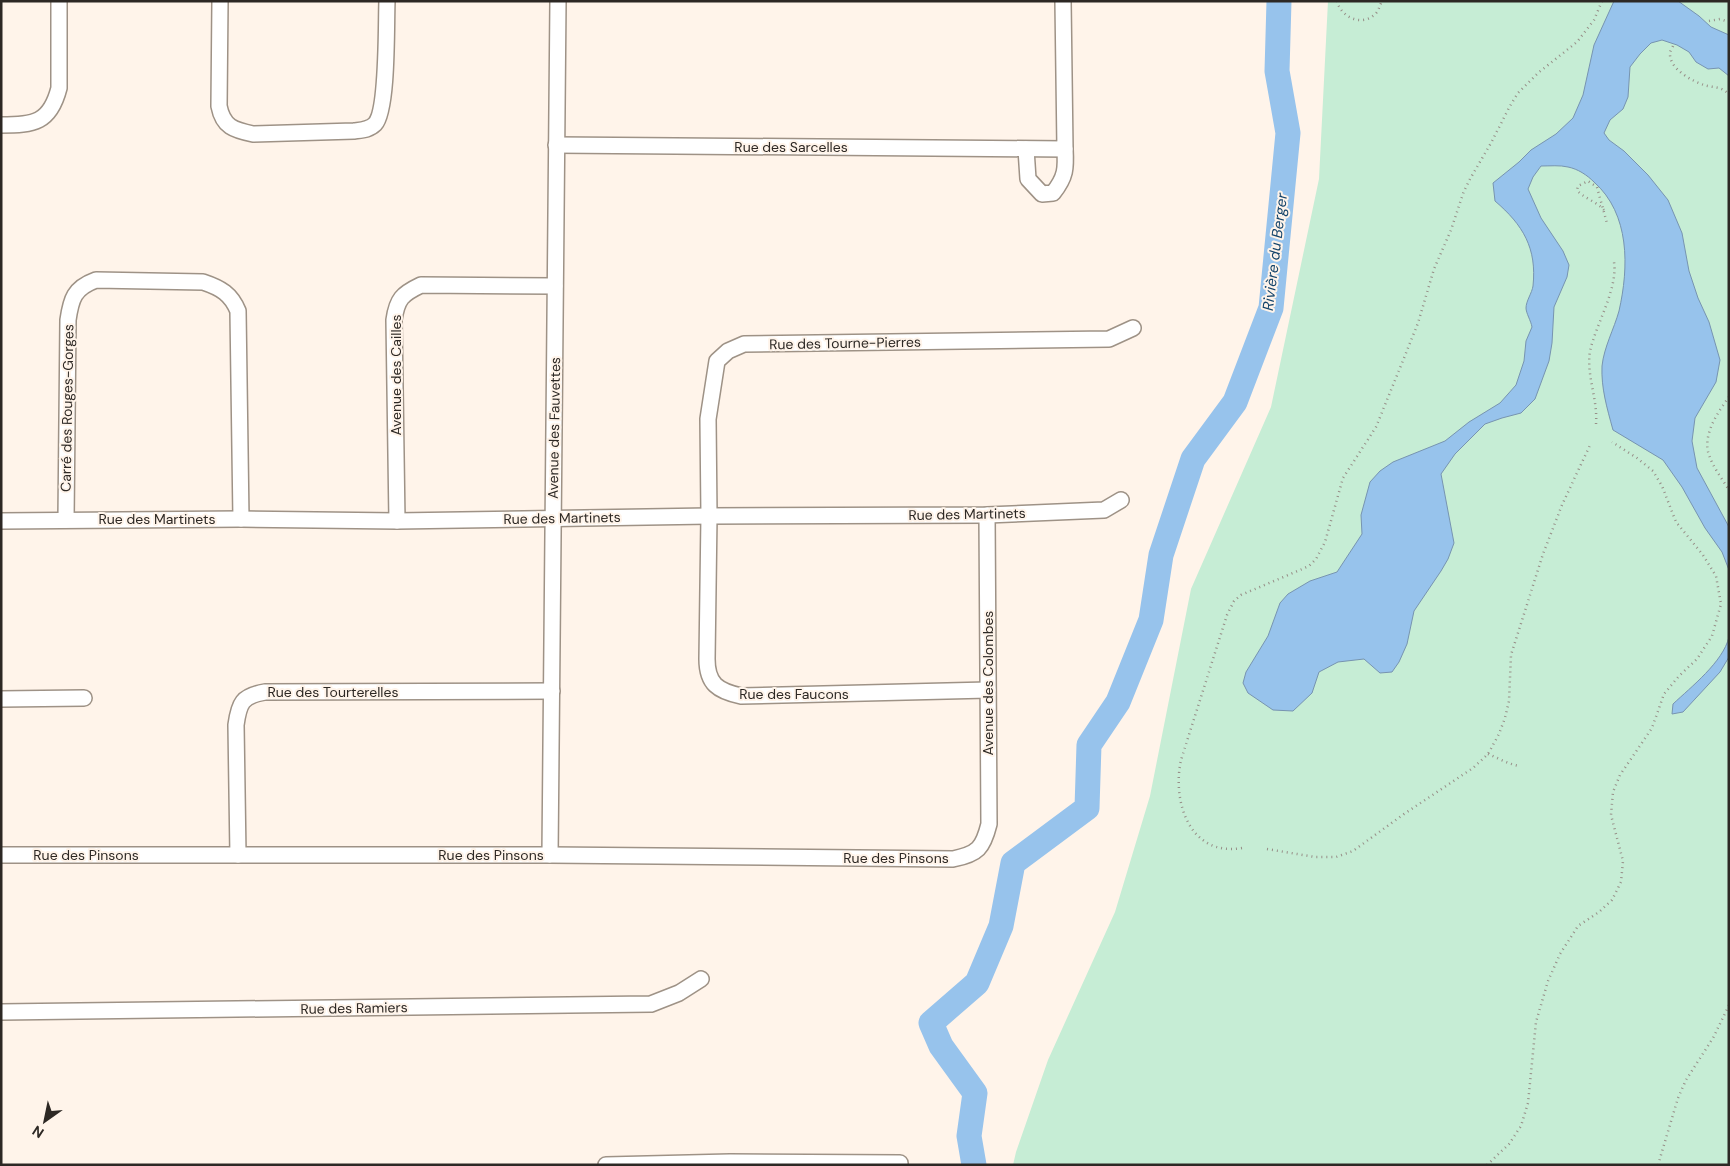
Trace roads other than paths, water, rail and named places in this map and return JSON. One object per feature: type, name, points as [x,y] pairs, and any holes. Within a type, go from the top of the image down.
[{"type":"street","points":[[1,124],[25,125],[38,121],[49,112],[56,102],[59,88],[59,1]]},
{"type":"street","points":[[220,1],[219,106],[221,117],[228,125],[253,134],[366,130],[376,123],[383,100],[387,1]]},
{"type":"street","name":"Avenue des Fauvettes","points":[[550,855],[558,1]]},
{"type":"street","points":[[1026,149],[1028,180],[1042,194],[1053,193],[1061,184],[1066,170],[1063,1]]},
{"type":"street","name":"Rue des Sarcelles","points":[[556,145],[1065,149]]},
{"type":"street","name":"Carré des Rouges-Gorges","points":[[66,520],[68,320],[70,306],[76,293],[84,284],[96,280],[203,282],[216,287],[234,300],[238,312],[241,519]]},
{"type":"street","name":"Avenue des Cailles","points":[[397,521],[394,320],[399,300],[408,291],[421,286],[556,286]]},
{"type":"street","name":"Rue des Tourne-Pierres","points":[[709,516],[708,418],[717,362],[728,350],[744,344],[1109,339],[1133,328]]},
{"type":"street","name":"Rue des Martinets","points":[[1,521],[241,519],[397,521],[709,516],[987,515],[1104,510],[1121,500]]},
{"type":"street","name":"Avenue des Colombes","points":[[979,850],[985,840],[989,824],[987,515]]},
{"type":"street","name":"Rue des Faucons","points":[[709,516],[707,670],[713,683],[725,692],[741,696],[988,690]]},
{"type":"street","name":"Rue des Tourterelles","points":[[238,856],[236,725],[238,710],[244,699],[254,694],[265,692],[552,691]]},
{"type":"street","points":[[1,699],[84,698]]},
{"type":"street","name":"Rue des Pinsons","points":[[1,856],[550,855],[953,859],[968,856],[979,850]]},
{"type":"street","name":"Rue des Ramiers","points":[[1,1012],[651,1004],[679,993],[701,979]]},
{"type":"street","points":[[606,1165],[900,1162]]},
{"type":"water","points":[[1614,1],[1678,1],[1711,27],[1729,35],[1729,76],[1719,68],[1708,69],[1696,62],[1689,52],[1677,45],[1662,40],[1651,43],[1630,67],[1628,97],[1623,109],[1610,120],[1604,133],[1609,140],[1624,151],[1648,175],[1668,200],[1682,233],[1689,271],[1709,322],[1720,360],[1716,382],[1695,418],[1692,441],[1697,468],[1729,527],[1729,570],[1722,552],[1663,460],[1613,430],[1602,382],[1602,366],[1619,311],[1624,277],[1624,242],[1614,209],[1606,195],[1591,179],[1582,173],[1565,166],[1541,166],[1533,177],[1528,189],[1541,218],[1563,251],[1569,265],[1567,277],[1554,307],[1549,361],[1535,399],[1521,413],[1485,424],[1455,454],[1441,474],[1454,543],[1441,571],[1414,611],[1407,644],[1392,672],[1380,673],[1364,659],[1338,662],[1319,672],[1312,693],[1293,711],[1273,710],[1248,693],[1243,683],[1246,672],[1268,636],[1280,603],[1288,594],[1310,581],[1337,572],[1362,534],[1361,515],[1370,482],[1380,471],[1393,462],[1445,441],[1469,422],[1500,403],[1516,385],[1524,361],[1526,341],[1532,327],[1526,308],[1533,286],[1533,260],[1526,238],[1520,228],[1495,201],[1493,183],[1531,150],[1556,134],[1573,118],[1583,95],[1594,45]]},
{"type":"water","points":[[1729,637],[1729,657],[1720,672],[1683,712],[1672,714],[1673,704],[1713,665],[1726,646]]},
{"type":"waterway","name":"Rivière du Berger","points":[[974,1165],[969,1136],[975,1093],[941,1046],[931,1023],[977,983],[1001,926],[1013,863],[1087,808],[1089,745],[1118,702],[1151,620],[1161,555],[1193,459],[1235,402],[1271,308],[1288,133],[1277,71],[1279,1]]}]
